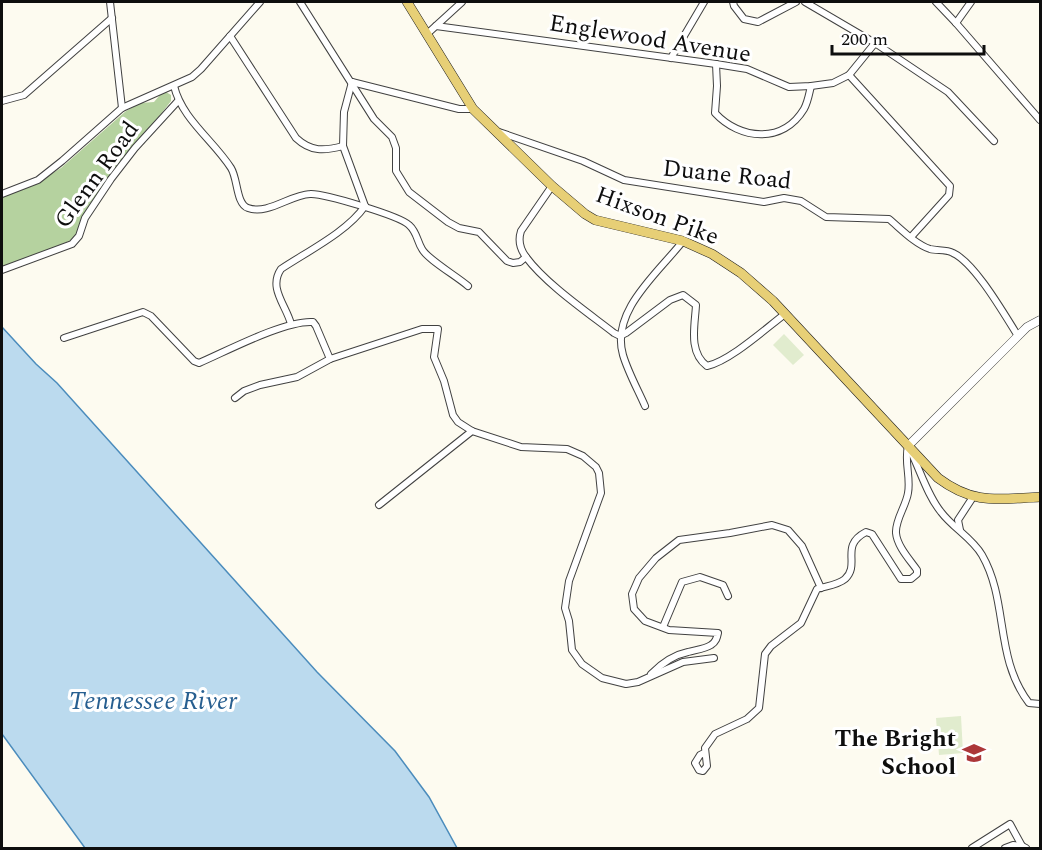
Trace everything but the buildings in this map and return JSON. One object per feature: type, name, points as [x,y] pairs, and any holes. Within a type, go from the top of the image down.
[{"type":"main road","name":"Hixson Pike","points":[[407,2],[472,109],[552,186],[585,214],[595,220],[683,241],[712,254],[741,273],[785,314],[938,478],[952,489],[987,500],[1041,497]]},
{"type":"street","points":[[110,2],[122,108]]},
{"type":"street","points":[[2,194],[38,180],[122,108],[174,86],[201,69],[260,2]]},
{"type":"street","points":[[300,2],[374,119],[394,143],[396,171],[409,192],[448,222],[459,228],[479,232],[507,261],[520,262],[526,257]]},
{"type":"street","points":[[427,34],[462,2]]},
{"type":"street","points":[[671,58],[704,2]]},
{"type":"street","points":[[733,2],[744,19],[758,22],[796,2]]},
{"type":"street","points":[[805,2],[875,43],[948,92],[994,141]]},
{"type":"street","points":[[936,2],[1041,120]]},
{"type":"street","points":[[956,22],[971,2]]},
{"type":"street","points":[[2,101],[24,95],[112,18]]},
{"type":"street","name":"Englewood Avenue","points":[[436,26],[747,69],[789,87],[811,87],[833,83],[849,75]]},
{"type":"street","points":[[230,36],[296,138],[304,146],[326,151],[343,146]]},
{"type":"street","points":[[875,43],[849,75],[950,186],[949,195],[911,237]]},
{"type":"street","points":[[716,64],[715,113],[724,123],[747,135],[771,133],[783,129],[799,116],[805,107],[811,87]]},
{"type":"street","points":[[352,82],[459,109],[472,109]]},
{"type":"street","points":[[291,324],[278,295],[277,276],[282,269],[343,228],[359,215],[364,206],[343,146],[344,112],[352,82]]},
{"type":"street","points":[[174,86],[178,101],[230,166],[237,178],[240,199],[244,206],[263,209],[311,194],[364,206],[408,224],[415,232],[422,250],[468,286]]},
{"type":"street","name":"Glenn Road","points":[[2,270],[72,244],[79,236],[85,218],[111,179],[135,148],[178,101]]},
{"type":"street","name":"Duane Road","points":[[494,131],[583,161],[624,180],[764,202],[784,198],[801,201],[826,217],[889,219],[929,249],[952,252],[961,258],[978,276],[1018,336]]},
{"type":"street","points":[[552,186],[520,231],[519,242],[526,257],[565,295],[620,336]]},
{"type":"street","points":[[645,406],[623,354],[620,336],[632,303],[683,241]]},
{"type":"street","points":[[620,336],[670,300],[683,295],[696,305],[694,337],[696,352],[699,360],[707,366],[731,354],[785,314]]},
{"type":"street","points":[[64,339],[142,312],[151,316],[194,361],[199,363],[291,324],[313,322],[330,358]]},
{"type":"street","points":[[704,753],[715,734],[747,719],[759,708],[765,654],[771,646],[801,623],[817,589],[845,579],[850,572],[850,549],[854,541],[866,532],[872,534],[901,579],[911,579],[917,574],[917,570],[896,535],[908,493],[906,455],[908,446],[1027,327],[1041,320]]},
{"type":"street","points":[[235,398],[260,385],[297,377],[330,358],[422,329],[438,329],[434,357],[444,381],[453,415],[458,422],[472,431],[521,447],[567,449],[583,456],[596,467],[602,485],[601,493],[568,581],[565,608],[569,621],[572,650],[582,664],[609,681],[626,684],[638,682],[683,662],[714,658]]},
{"type":"street","points":[[379,505],[472,431]]},
{"type":"street","points":[[908,446],[941,513],[983,556],[996,593],[1012,675],[1029,703],[1041,704]]},
{"type":"street","points":[[960,530],[958,519],[973,497]]},
{"type":"street","points":[[648,677],[660,664],[669,659],[684,652],[710,646],[717,639],[718,633],[669,630],[645,621],[634,609],[632,594],[639,578],[656,558],[679,540],[772,525],[788,530],[802,546],[821,588]]},
{"type":"street","points":[[663,627],[682,582],[700,577],[723,585],[728,596]]},
{"type":"street","points":[[972,849],[1010,824],[1024,847]]},
{"type":"street","points":[[1005,849],[1013,845],[1024,847]]},
{"type":"green space","points":[[166,92],[171,95],[171,101],[118,166],[93,201],[75,238],[2,267],[2,198],[61,168],[126,111],[141,103],[154,102]]},
{"type":"green space","points":[[784,334],[804,355],[793,365],[773,345]]},
{"type":"green space","points":[[961,716],[963,753],[939,755],[936,718]]},
{"type":"water","name":"Tennessee River","points":[[2,327],[57,383],[317,672],[395,751],[429,797],[457,848],[85,848],[2,734]]},
{"type":"place","name":"The Bright School","points":[[974,753]]}]
